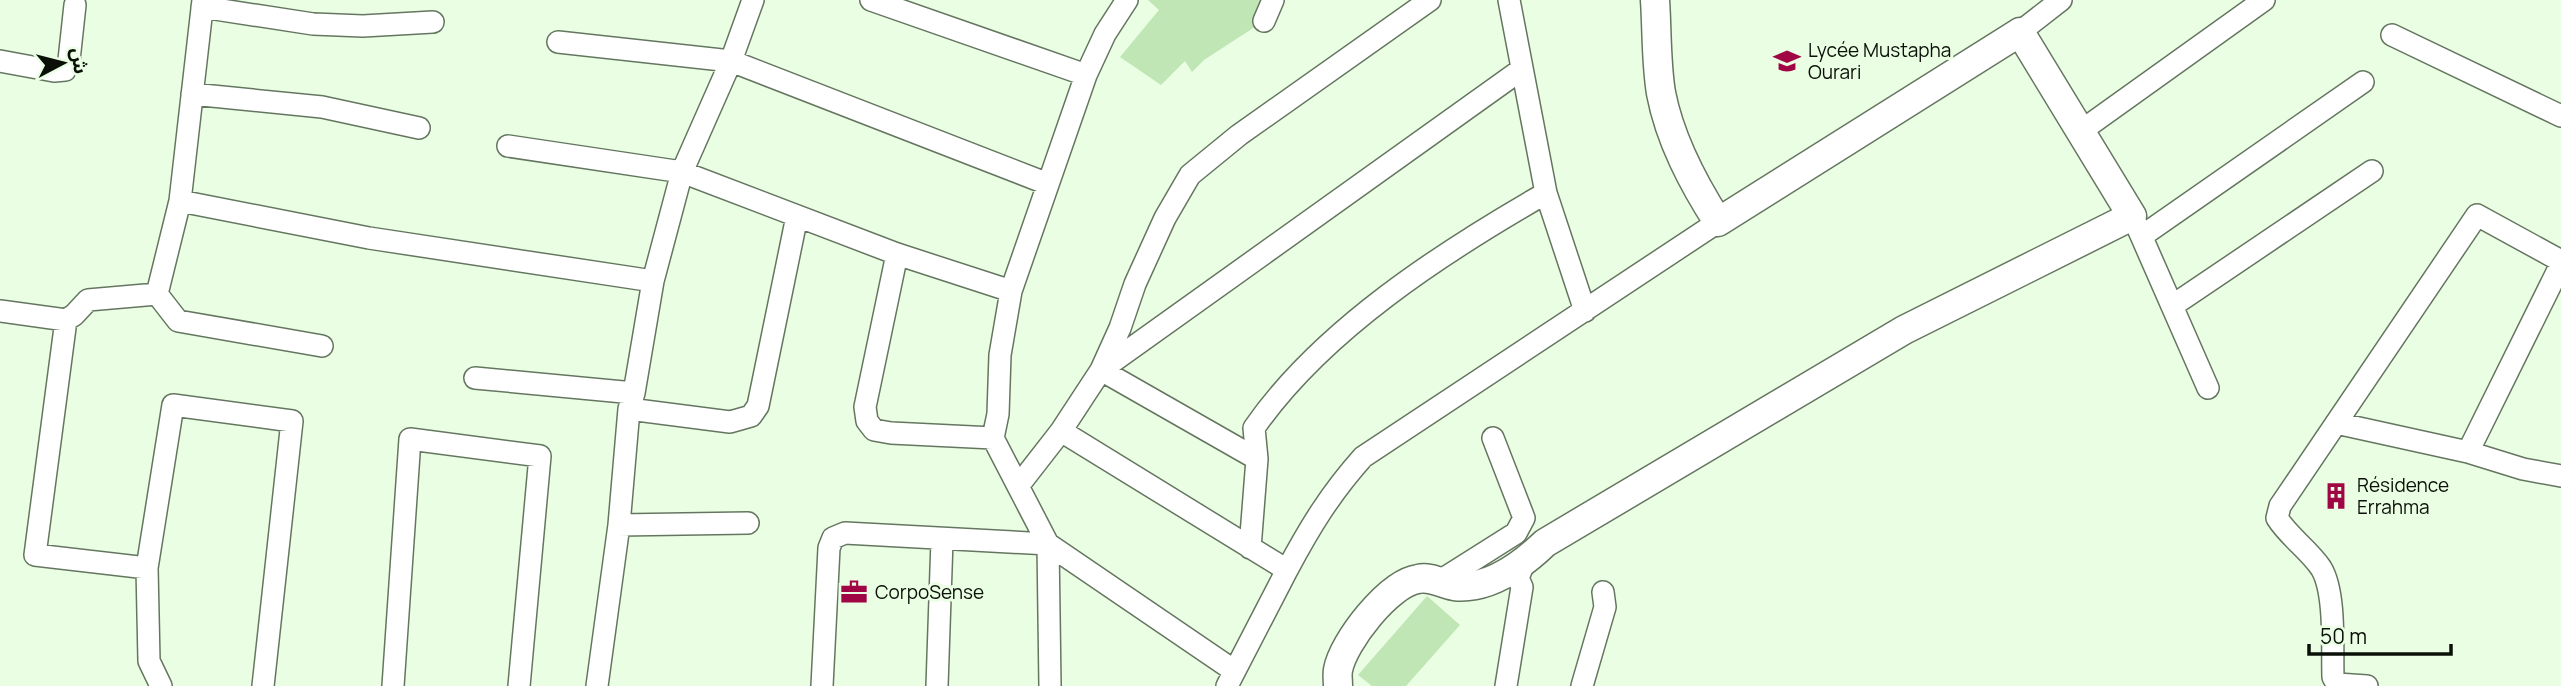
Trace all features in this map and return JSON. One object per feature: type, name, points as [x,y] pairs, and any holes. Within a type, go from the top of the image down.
[{"type":"street","points":[[597,686],[619,525],[631,401],[653,281],[682,172],[731,61],[753,0]]},
{"type":"street","points":[[871,0],[1086,75]]},
{"type":"street","points":[[1055,683],[1048,544],[993,438],[998,414],[1000,355],[1011,291],[1086,75],[1105,34],[1127,0]]},
{"type":"street","points":[[1264,21],[1273,0]]},
{"type":"street","points":[[1018,485],[1062,431],[1101,370],[1165,218],[1190,175],[1239,135],[1430,0]]},
{"type":"street","points":[[1509,0],[1546,193],[1585,311]]},
{"type":"street","points":[[1655,0],[1661,89],[1667,120],[1698,191],[1718,222]]},
{"type":"street","points":[[822,686],[829,548],[833,538],[845,533],[1048,544],[1230,678],[1310,527],[1336,486],[1363,457],[1718,222],[2021,32],[2061,0]]},
{"type":"street","points":[[2081,131],[2264,0]]},
{"type":"street","points":[[157,294],[180,201],[203,4],[313,24],[363,26],[433,22]]},
{"type":"street","points":[[0,61],[54,71],[65,70],[69,60],[75,5]]},
{"type":"street","points":[[2021,32],[2137,226],[2208,388]]},
{"type":"street","points":[[2392,35],[2561,116]]},
{"type":"street","points":[[558,42],[731,61],[1048,184]]},
{"type":"street","points":[[1101,370],[1522,69]]},
{"type":"street","points":[[1338,686],[1338,670],[1347,646],[1373,611],[1402,584],[1418,578],[1469,587],[1492,580],[1524,563],[1545,543],[1904,330],[2137,226],[2362,82]]},
{"type":"street","points":[[192,94],[322,107],[419,128]]},
{"type":"street","points":[[508,146],[682,172],[897,254],[1011,291]]},
{"type":"street","points":[[2172,306],[2372,172]]},
{"type":"street","points":[[1250,548],[1257,459],[1254,428],[1270,404],[1313,358],[1388,296],[1491,225],[1546,193]]},
{"type":"street","points":[[180,201],[369,238],[653,281]]},
{"type":"street","points":[[2367,686],[2337,684],[2333,677],[2328,585],[2321,568],[2277,518],[2280,506],[2477,215],[2561,262],[2468,452]]},
{"type":"street","points":[[475,378],[631,401],[730,422],[751,416],[758,406],[797,216]]},
{"type":"street","points":[[897,254],[865,407],[867,421],[874,430],[891,433],[993,438]]},
{"type":"street","points":[[0,311],[66,320],[75,315],[88,300],[157,294]]},
{"type":"street","points":[[157,294],[178,321],[322,346]]},
{"type":"street","points":[[66,320],[35,555],[147,568]]},
{"type":"street","points":[[1101,370],[1257,459]]},
{"type":"street","points":[[161,686],[149,661],[147,568],[173,405],[292,421],[263,686]]},
{"type":"street","points":[[2336,423],[2561,476]]},
{"type":"street","points":[[1062,431],[1287,570]]},
{"type":"street","points":[[1440,580],[1516,533],[1524,518],[1493,438]]},
{"type":"street","points":[[393,686],[410,439],[540,456],[519,686]]},
{"type":"street","points":[[619,525],[748,523]]},
{"type":"street","points":[[937,686],[942,540]]},
{"type":"street","points":[[1506,686],[1522,587],[1518,578],[1524,563]]},
{"type":"street","points":[[1582,686],[1605,607],[1604,592]]},
{"type":"green space","points":[[1148,0],[1273,0],[1264,21],[1204,60],[1192,72],[1185,61],[1161,85],[1120,57],[1159,10]]},
{"type":"green space","points":[[1427,596],[1460,625],[1406,686],[1372,686],[1358,675]]},
{"type":"place","name":"Lycée Mustapha Ourari","points":[[1787,61]]},
{"type":"place","name":"Résidence Errahma","points":[[2336,496]]},
{"type":"place","name":"CorpoSense","points":[[854,592]]}]
